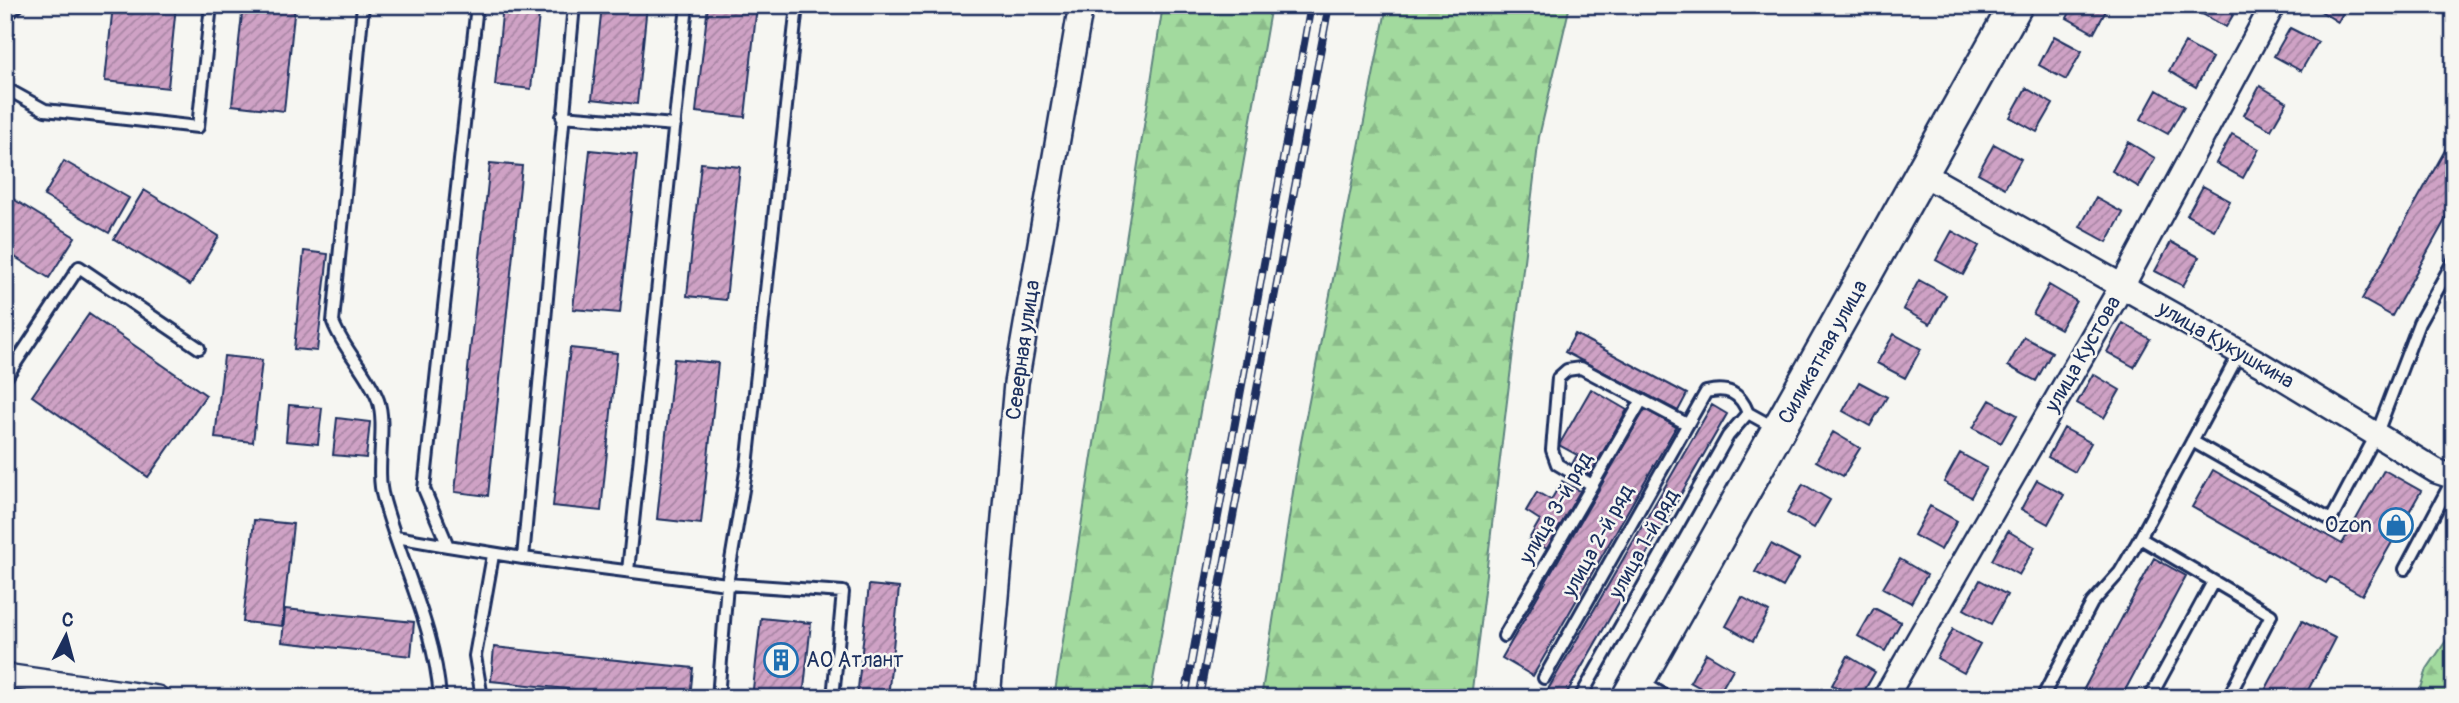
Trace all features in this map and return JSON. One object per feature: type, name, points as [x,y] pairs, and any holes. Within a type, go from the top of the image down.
[{"type":"street","name":"Северная улица","points":[[988,698],[1016,383],[1081,5]]},
{"type":"street","name":"Силикатная улица","points":[[1633,689],[2016,5]]},
{"type":"street","name":"улица Кустова","points":[[1885,698],[2122,286],[2273,5]]},
{"type":"street","name":"улица Кукушкина","points":[[1923,174],[2240,352],[2436,471],[2454,477]]},
{"type":"street","points":[[5,676],[157,698]]},
{"type":"lane","points":[[5,17],[18,5]]},
{"type":"lane","points":[[5,88],[45,110],[198,127],[211,5]]},
{"type":"lane","points":[[363,5],[333,322],[341,345],[362,369],[380,403],[382,494],[434,646],[440,698]]},
{"type":"lane","points":[[448,546],[424,489],[477,5]]},
{"type":"lane","points":[[523,558],[574,5]]},
{"type":"lane","points":[[628,571],[687,5]]},
{"type":"lane","points":[[718,698],[727,584],[747,466],[797,5]]},
{"type":"lane","points":[[562,116],[675,125]]},
{"type":"lane","points":[[2192,441],[2331,520],[2377,433],[2419,323],[2454,260]]},
{"type":"lane","points":[[5,379],[79,267],[199,348]]},
{"type":"lane","points":[[2042,698],[2092,603],[2120,572],[2140,538],[2240,352]]},
{"type":"lane","points":[[1592,485],[1557,464],[1552,450],[1558,378],[1567,370],[1581,368],[1686,424]]},
{"type":"lane","name":"улица 2-й ряд","points":[[1544,678],[1706,392],[1719,389],[1743,399],[1748,413],[1779,430]]},
{"type":"lane","name":"улица 3-й ряд","points":[[1504,636],[1642,400]]},
{"type":"lane","name":"улица 1-й ряд","points":[[1580,698],[1728,436],[1748,413]]},
{"type":"lane","points":[[2405,569],[2454,477]]},
{"type":"lane","points":[[396,537],[493,555],[727,584],[843,592],[833,698]]},
{"type":"lane","points":[[2140,538],[2271,615],[2228,698]]},
{"type":"lane","points":[[482,698],[475,656],[493,555]]},
{"type":"lane","points":[[2154,698],[2151,696],[2213,582]]},
{"type":"lane","points":[[1633,689],[1669,698]]},
{"type":"green space","points":[[1163,5],[1271,5],[1150,698],[1054,698]]},
{"type":"green space","points":[[1387,5],[1570,5],[1539,137],[1471,698],[1261,698],[1300,447]]},
{"type":"green space","points":[[2454,629],[2454,698],[2418,698],[2427,669]]},
{"type":"building","points":[[113,5],[176,5],[168,88],[105,81]]},
{"type":"building","points":[[243,5],[295,5],[284,111],[232,105]]},
{"type":"building","points":[[503,5],[540,5],[531,89],[495,85]]},
{"type":"building","points":[[602,5],[647,5],[637,104],[592,99]]},
{"type":"building","points":[[708,5],[757,5],[745,117],[696,112]]},
{"type":"building","points":[[2074,5],[2109,5],[2094,33],[2067,18]]},
{"type":"building","points":[[2203,5],[2239,5],[2226,27],[2199,12]]},
{"type":"building","points":[[2311,5],[2347,5],[2338,22]]},
{"type":"building","points":[[2290,28],[2318,42],[2301,71],[2274,56]]},
{"type":"building","points":[[2054,36],[2082,51],[2066,80],[2039,65]]},
{"type":"building","points":[[2185,43],[2212,58],[2196,87],[2169,71]]},
{"type":"building","points":[[2260,86],[2287,102],[2271,130],[2244,115]]},
{"type":"building","points":[[2026,88],[2053,104],[2037,132],[2010,117]]},
{"type":"building","points":[[2157,90],[2184,106],[2168,134],[2141,119]]},
{"type":"building","points":[[2232,134],[2259,149],[2243,178],[2216,163]]},
{"type":"building","points":[[2454,134],[2454,204],[2392,316],[2362,299]]},
{"type":"building","points":[[2128,142],[2155,158],[2139,187],[2112,171]]},
{"type":"building","points":[[1994,144],[2021,159],[2005,188],[1978,173]]},
{"type":"building","points":[[590,150],[637,155],[620,313],[573,309]]},
{"type":"building","points":[[64,161],[129,198],[109,233],[44,196]]},
{"type":"building","points":[[490,163],[522,166],[488,496],[455,492]]},
{"type":"building","points":[[701,163],[740,167],[726,300],[687,296]]},
{"type":"building","points":[[2203,186],[2230,201],[2214,230],[2187,215]]},
{"type":"building","points":[[144,190],[219,236],[190,285],[114,239]]},
{"type":"building","points":[[5,194],[75,237],[49,278],[5,251]]},
{"type":"building","points":[[2096,198],[2123,213],[2107,242],[2080,227]]},
{"type":"building","points":[[1952,231],[1979,246],[1963,275],[1936,260]]},
{"type":"building","points":[[2171,242],[2199,257],[2183,286],[2155,271]]},
{"type":"building","points":[[304,251],[328,254],[317,351],[294,349]]},
{"type":"building","points":[[1919,280],[1946,295],[1930,324],[1903,309]]},
{"type":"building","points":[[2049,285],[2076,301],[2060,329],[2033,314]]},
{"type":"building","points":[[89,314],[206,395],[148,477],[32,396]]},
{"type":"building","points":[[2123,323],[2150,339],[2134,367],[2107,352]]},
{"type":"building","points":[[1575,334],[1687,394],[1678,411],[1565,352]]},
{"type":"building","points":[[1894,334],[1921,349],[1905,378],[1877,363]]},
{"type":"building","points":[[2024,337],[2052,352],[2036,381],[2008,366]]},
{"type":"building","points":[[570,348],[617,353],[601,511],[553,506]]},
{"type":"building","points":[[224,356],[262,360],[253,442],[215,438]]},
{"type":"building","points":[[674,359],[718,363],[701,524],[657,519]]},
{"type":"building","points":[[2093,374],[2120,390],[2104,418],[2077,403]]},
{"type":"building","points":[[1859,382],[1887,397],[1870,426],[1843,411]]},
{"type":"building","points":[[1591,389],[1627,410],[1589,476],[1571,466],[1577,455],[1559,445]]},
{"type":"building","points":[[1990,400],[2017,415],[2001,443],[1973,428]]},
{"type":"building","points":[[289,405],[322,408],[318,444],[286,441]]},
{"type":"building","points":[[1712,405],[1727,414],[1564,698],[1543,698]]},
{"type":"building","points":[[1645,409],[1676,427],[1533,676],[1502,658]]},
{"type":"building","points":[[337,418],[370,422],[366,458],[333,455]]},
{"type":"building","points":[[2064,428],[2091,443],[2075,472],[2048,457]]},
{"type":"building","points":[[1833,432],[1860,448],[1843,476],[1816,461]]},
{"type":"building","points":[[1960,453],[1987,468],[1971,497],[1944,482]]},
{"type":"building","points":[[2213,470],[2342,544],[2384,470],[2421,491],[2362,595],[2330,577],[2326,583],[2192,507]]},
{"type":"building","points":[[2037,480],[2064,495],[2048,524],[2021,509]]},
{"type":"building","points":[[1562,481],[1580,491],[1547,549],[1529,539],[1540,520],[1526,511],[1537,492],[1551,500]]},
{"type":"building","points":[[1803,484],[1830,500],[1814,528],[1787,513]]},
{"type":"building","points":[[1930,506],[1957,521],[1941,550],[1914,535]]},
{"type":"building","points":[[254,520],[293,524],[282,626],[243,622]]},
{"type":"building","points":[[2008,531],[2035,547],[2019,575],[1992,560]]},
{"type":"building","points":[[1771,544],[1799,559],[1783,587],[1755,572]]},
{"type":"building","points":[[2154,558],[2186,576],[2121,698],[2079,698]]},
{"type":"building","points":[[1900,559],[1927,575],[1911,603],[1883,588]]},
{"type":"building","points":[[1980,580],[2007,595],[1991,624],[1964,609]]},
{"type":"building","points":[[869,585],[899,588],[888,698],[857,698]]},
{"type":"building","points":[[1742,597],[1769,612],[1753,641],[1726,626]]},
{"type":"building","points":[[1874,608],[1901,622],[1885,651],[1858,636]]},
{"type":"building","points":[[285,609],[414,622],[411,656],[282,642]]},
{"type":"building","name":"АО Атлант","points":[[761,618],[811,623],[803,698],[752,698]]},
{"type":"building","points":[[2302,621],[2335,638],[2304,698],[2261,698]]},
{"type":"building","points":[[1953,629],[1980,644],[1964,673],[1937,658]]},
{"type":"building","points":[[494,647],[693,668],[690,698],[653,698],[491,681]]},
{"type":"building","points":[[1706,653],[1733,669],[1717,697],[1690,682]]},
{"type":"building","points":[[1848,656],[1875,672],[1860,698],[1832,685]]},
{"type":"railway","points":[[1185,698],[1311,5]]},
{"type":"railway","points":[[1199,698],[1329,5]]},
{"type":"place","name":"Ozon","points":[[2396,525]]},
{"type":"place","name":"АО Атлант","points":[[781,660]]}]
